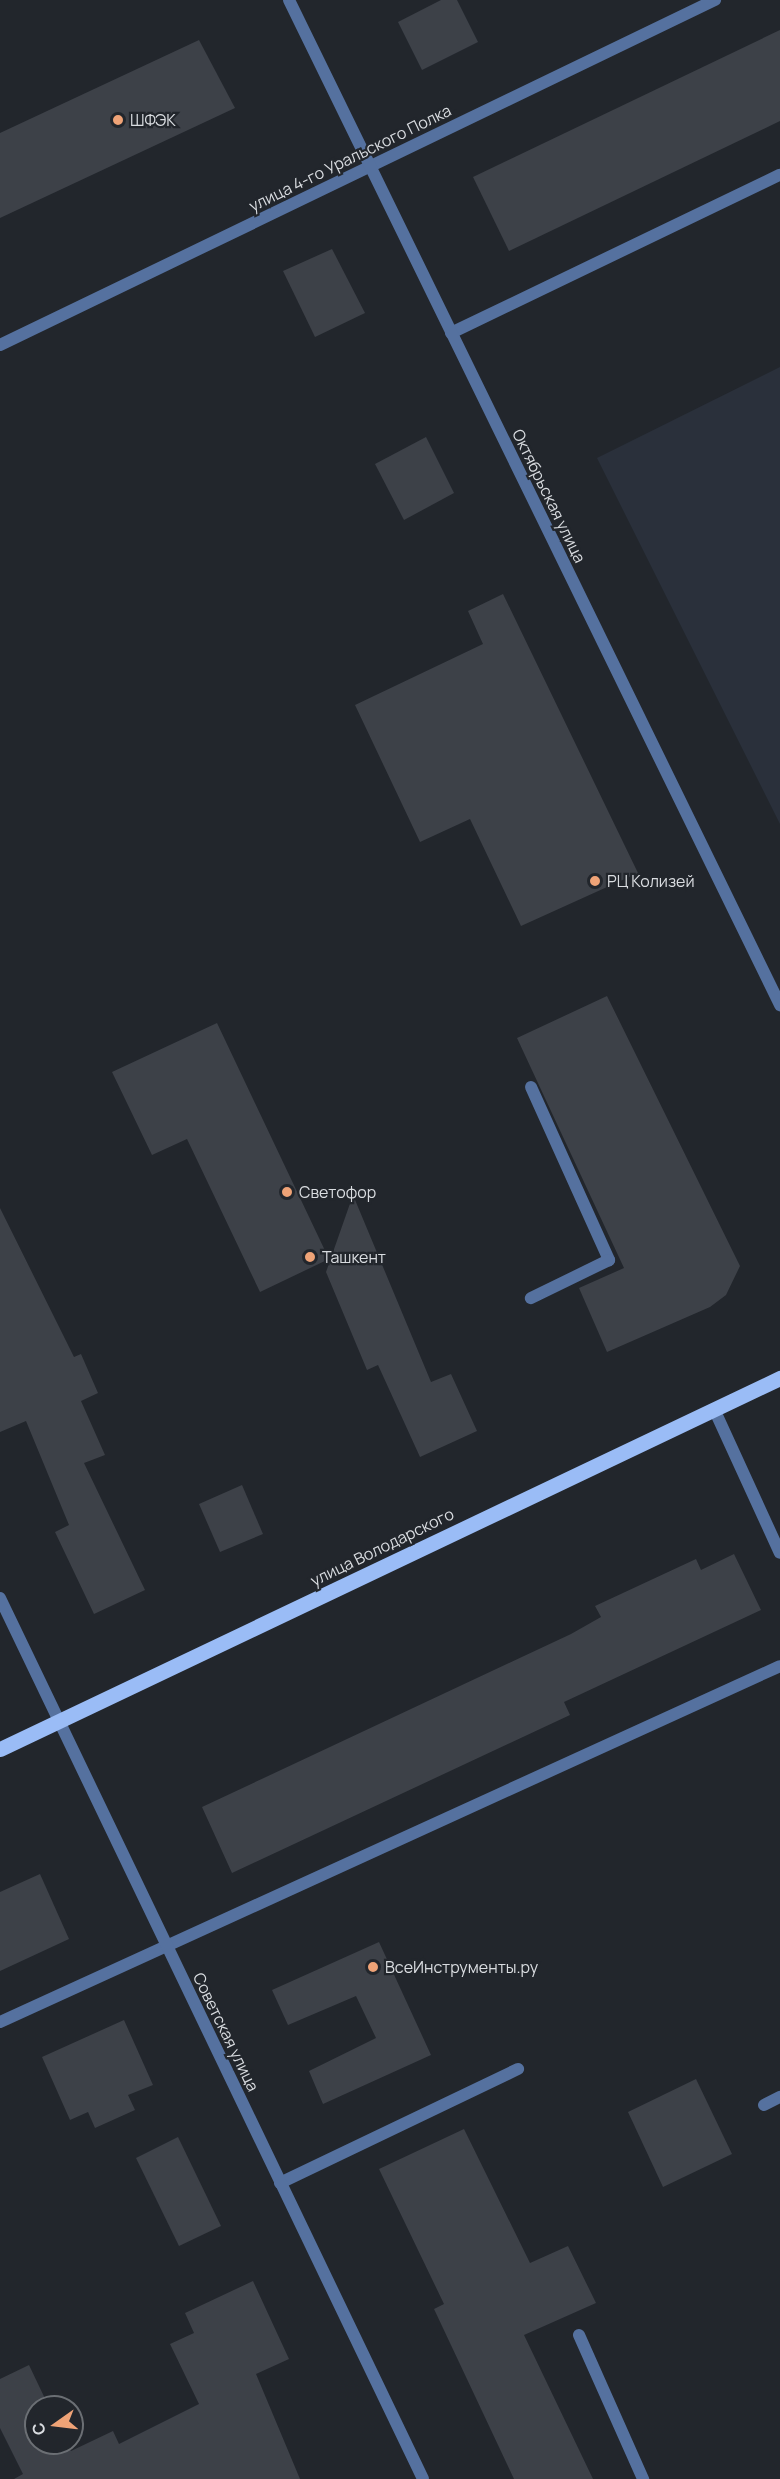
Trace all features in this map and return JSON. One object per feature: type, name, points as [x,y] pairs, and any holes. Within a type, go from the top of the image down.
[{"type":"main road","name":"улица Володарского","points":[[0,1749],[780,1378]]},
{"type":"street","name":"Октябрьская улица","points":[[289,0],[777,991],[780,1005]]},
{"type":"street","name":"улица 4-го Уральского Полка","points":[[0,345],[715,0]]},
{"type":"street","points":[[451,333],[780,175]]},
{"type":"street","points":[[531,1087],[609,1260],[531,1298]]},
{"type":"street","points":[[714,1409],[780,1553]]},
{"type":"street","name":"Советская улица","points":[[0,1598],[423,2479]]},
{"type":"street","points":[[0,2022],[780,1666]]},
{"type":"street","points":[[280,2183],[518,2069]]},
{"type":"street","points":[[764,2105],[780,2097]]},
{"type":"street","points":[[579,2335],[643,2479]]},
{"type":"shaded area","points":[[780,367],[780,824],[597,458]]},
{"type":"building","points":[[441,0],[457,0],[478,42],[422,70],[398,22]]},
{"type":"building","points":[[780,30],[780,121],[509,251],[473,177]]},
{"type":"building","name":"ШФЭК","points":[[199,40],[235,108],[0,218],[0,133]]},
{"type":"building","points":[[332,249],[365,313],[315,337],[283,271]]},
{"type":"building","points":[[426,437],[454,493],[404,520],[375,464]]},
{"type":"building","points":[[503,594],[638,873],[521,926],[470,819],[420,842],[355,705],[483,644],[468,611]]},
{"type":"building","points":[[607,996],[740,1266],[726,1295],[710,1307],[607,1352],[579,1288],[624,1268],[517,1038]]},
{"type":"building","points":[[217,1023],[329,1259],[260,1292],[187,1139],[152,1155],[112,1072]]},
{"type":"building","points":[[353,1195],[431,1382],[451,1374],[477,1431],[420,1457],[378,1365],[367,1370],[326,1272]]},
{"type":"building","points":[[0,1208],[74,1357],[81,1354],[98,1393],[81,1401],[105,1455],[84,1463],[145,1590],[94,1614],[55,1532],[69,1525],[26,1421],[0,1432]]},
{"type":"building","points":[[242,1485],[263,1534],[220,1552],[199,1504]]},
{"type":"building","points":[[734,1554],[761,1610],[564,1702],[570,1715],[232,1873],[202,1807],[571,1634],[601,1617],[595,1606],[696,1559],[701,1570]]},
{"type":"building","points":[[40,1874],[69,1939],[0,1971],[0,1892]]},
{"type":"building","points":[[379,1942],[431,2055],[323,2104],[309,2071],[376,2038],[356,1996],[288,2025],[272,1990]]},
{"type":"building","points":[[124,2020],[153,2085],[128,2095],[135,2110],[95,2128],[88,2112],[70,2120],[42,2057]]},
{"type":"building","points":[[696,2079],[732,2154],[663,2187],[628,2112]]},
{"type":"building","points":[[464,2129],[530,2263],[568,2246],[596,2303],[524,2335],[593,2479],[514,2479],[434,2309],[444,2304],[379,2169]]},
{"type":"building","points":[[178,2137],[221,2226],[179,2246],[136,2158]]},
{"type":"building","points":[[253,2281],[289,2359],[256,2374],[300,2479],[14,2479],[23,2474],[0,2428],[0,2379],[29,2365],[43,2395],[24,2395],[24,2455],[84,2455],[84,2445],[113,2431],[119,2444],[199,2404],[170,2344],[194,2333],[185,2313]]},
{"type":"place","name":"ШФЭК","points":[[118,120]]},
{"type":"place","name":"РЦ Колизей","points":[[595,881]]},
{"type":"place","name":"Светофор","points":[[287,1192]]},
{"type":"place","name":"Ташкент","points":[[310,1257]]},
{"type":"place","name":"ВсеИнструменты.ру","points":[[373,1967]]}]
